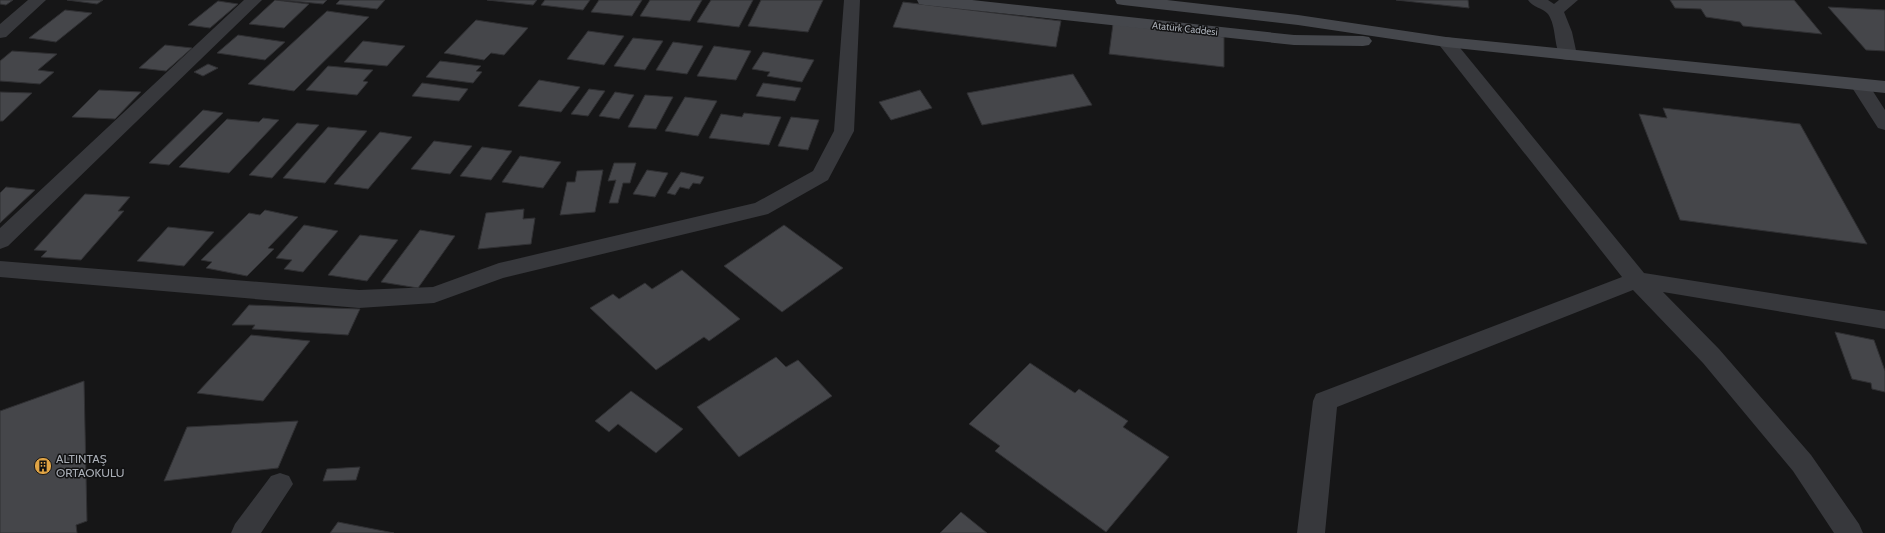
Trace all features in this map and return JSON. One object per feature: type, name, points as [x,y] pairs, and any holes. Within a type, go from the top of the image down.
[{"type":"main road","name":"Atatürk Caddesi","points":[[925,0],[1294,40],[1446,42]]},
{"type":"main road","points":[[1122,0],[1298,20],[1446,42],[1885,88]]},
{"type":"street","points":[[0,33],[38,0]]},
{"type":"street","points":[[0,241],[254,0]]},
{"type":"street","points":[[0,269],[358,299],[434,295],[499,271],[761,209],[821,175],[844,131],[852,0]]},
{"type":"street","points":[[1536,0],[1555,11],[1563,32],[1568,55]]},
{"type":"street","points":[[1555,11],[1570,0]]},
{"type":"street","points":[[1446,42],[1637,280],[1711,356],[1802,463],[1849,533]]},
{"type":"street","points":[[1860,86],[1885,124]]},
{"type":"street","points":[[1311,533],[1325,401],[1637,280],[1885,320]]},
{"type":"street","points":[[245,533],[280,484]]},
{"type":"building","points":[[0,0],[13,0],[6,5],[0,4]]},
{"type":"building","points":[[67,0],[103,0],[97,4]]},
{"type":"building","points":[[275,0],[309,4],[284,28],[249,24]]},
{"type":"building","points":[[281,0],[327,0],[323,4]]},
{"type":"building","points":[[340,0],[385,0],[377,9],[336,4]]},
{"type":"building","points":[[487,0],[537,0],[533,5]]},
{"type":"building","points":[[545,0],[590,0],[583,10],[541,5]]},
{"type":"building","points":[[599,0],[642,0],[632,16],[591,12]]},
{"type":"building","points":[[650,0],[702,0],[690,21],[640,16]]},
{"type":"building","points":[[711,0],[753,0],[739,27],[697,22]]},
{"type":"building","points":[[761,0],[823,0],[808,32],[748,26]]},
{"type":"building","points":[[1396,0],[1468,0],[1469,8]]},
{"type":"building","points":[[1670,0],[1794,0],[1822,34],[1743,26],[1740,22],[1706,17],[1701,9],[1675,8]]},
{"type":"building","points":[[218,1],[238,4],[210,28],[188,25]]},
{"type":"building","points":[[903,2],[1061,21],[1056,47],[893,27]]},
{"type":"building","points":[[1828,7],[1885,10],[1885,51],[1866,50]]},
{"type":"building","points":[[65,10],[92,13],[56,42],[29,38]]},
{"type":"building","points":[[327,11],[369,17],[294,91],[248,84]]},
{"type":"building","points":[[476,20],[528,28],[504,55],[491,53],[484,60],[444,53]]},
{"type":"building","points":[[1113,24],[1224,37],[1224,67],[1109,54]]},
{"type":"building","points":[[588,31],[624,36],[604,65],[567,59]]},
{"type":"building","points":[[238,35],[285,42],[265,60],[217,53]]},
{"type":"building","points":[[633,38],[663,41],[645,70],[614,66]]},
{"type":"building","points":[[363,41],[405,46],[387,66],[344,62]]},
{"type":"building","points":[[673,42],[703,46],[687,74],[656,70]]},
{"type":"building","points":[[165,45],[192,48],[166,71],[139,68]]},
{"type":"building","points":[[714,46],[751,51],[736,80],[697,76]]},
{"type":"building","points":[[12,51],[57,54],[38,70],[54,72],[40,84],[0,81],[0,61]]},
{"type":"building","points":[[763,52],[814,60],[802,82],[767,76],[770,72],[752,69]]},
{"type":"building","points":[[440,61],[481,66],[476,71],[482,72],[473,83],[426,77]]},
{"type":"building","points":[[208,64],[218,68],[203,76],[194,72]]},
{"type":"building","points":[[328,66],[373,70],[363,81],[368,82],[357,95],[306,90]]},
{"type":"building","points":[[1073,74],[1092,105],[982,125],[967,93]]},
{"type":"building","points":[[539,80],[580,87],[561,112],[518,106]]},
{"type":"building","points":[[422,83],[468,89],[459,101],[412,96]]},
{"type":"building","points":[[763,83],[801,88],[795,101],[756,96]]},
{"type":"building","points":[[589,89],[605,91],[588,116],[571,114]]},
{"type":"building","points":[[99,90],[141,92],[115,119],[72,117]]},
{"type":"building","points":[[920,90],[932,108],[891,120],[879,102]]},
{"type":"building","points":[[0,92],[32,93],[3,121],[0,121]]},
{"type":"building","points":[[615,92],[634,95],[619,119],[599,116]]},
{"type":"building","points":[[645,95],[673,97],[656,129],[628,127]]},
{"type":"building","points":[[685,97],[717,101],[698,136],[665,131]]},
{"type":"building","points":[[1663,108],[1800,124],[1867,244],[1680,220],[1639,114],[1667,118]]},
{"type":"building","points":[[203,110],[223,113],[169,165],[149,163]]},
{"type":"building","points":[[744,113],[781,117],[769,145],[709,138],[721,114],[742,117]]},
{"type":"building","points":[[791,117],[819,120],[808,150],[778,146]]},
{"type":"building","points":[[263,118],[279,120],[229,173],[179,167],[227,119],[259,122]]},
{"type":"building","points":[[297,123],[319,125],[272,178],[249,175]]},
{"type":"building","points":[[328,127],[367,131],[325,183],[283,178]]},
{"type":"building","points":[[380,132],[412,137],[368,189],[334,184]]},
{"type":"building","points":[[434,141],[472,146],[450,174],[411,169]]},
{"type":"building","points":[[482,147],[512,151],[491,180],[460,176]]},
{"type":"building","points":[[520,156],[561,162],[543,188],[502,182]]},
{"type":"building","points":[[614,163],[636,163],[630,183],[623,183],[618,203],[609,203],[616,180],[608,181]]},
{"type":"building","points":[[603,170],[595,212],[560,215],[567,182],[575,182],[577,171]]},
{"type":"building","points":[[647,170],[668,173],[655,197],[633,194]]},
{"type":"building","points":[[681,172],[704,177],[700,184],[693,183],[689,189],[680,187],[675,195],[667,193]]},
{"type":"building","points":[[6,187],[35,190],[0,223],[0,193]]},
{"type":"building","points":[[85,194],[130,197],[118,211],[124,211],[81,260],[41,257],[47,251],[34,250]]},
{"type":"building","points":[[524,209],[523,219],[535,218],[531,244],[478,249],[486,213]]},
{"type":"building","points":[[265,210],[298,217],[268,248],[274,249],[247,276],[206,268],[212,262],[201,260],[249,213],[260,215]]},
{"type":"building","points":[[304,225],[338,231],[303,272],[284,269],[292,260],[276,258]]},
{"type":"building","points":[[784,225],[843,268],[782,312],[724,266]]},
{"type":"building","points":[[168,227],[214,232],[184,266],[137,261]]},
{"type":"building","points":[[420,230],[455,236],[418,288],[381,282]]},
{"type":"building","points":[[360,235],[398,240],[367,281],[328,275]]},
{"type":"building","points":[[682,270],[740,319],[709,341],[704,337],[656,370],[590,308],[613,294],[619,299],[645,283],[652,289]]},
{"type":"building","points":[[249,305],[360,309],[348,335],[252,329],[255,325],[232,325]]},
{"type":"building","points":[[1835,332],[1874,340],[1885,371],[1885,392],[1872,389],[1871,383],[1852,379]]},
{"type":"building","points":[[251,335],[310,341],[263,401],[197,393]]},
{"type":"building","points":[[776,357],[786,367],[798,360],[832,396],[739,457],[697,407]]},
{"type":"building","points":[[1030,363],[1075,393],[1079,389],[1128,421],[1123,427],[1169,457],[1106,532],[995,451],[1000,446],[969,424]]},
{"type":"building","name":"ALTINTAŞ ORTAOKULU","points":[[84,381],[87,521],[76,525],[77,533],[0,533],[0,411]]},
{"type":"building","points":[[631,391],[683,429],[656,453],[618,424],[609,432],[595,421]]},
{"type":"building","points":[[298,421],[278,468],[164,481],[187,427]]},
{"type":"building","points":[[360,467],[356,480],[323,481],[327,469]]},
{"type":"building","points":[[961,512],[987,533],[940,533]]},
{"type":"building","points":[[338,522],[394,533],[330,533]]},
{"type":"place","name":"ALTINTAŞ ORTAOKULU","points":[[43,466]]}]
